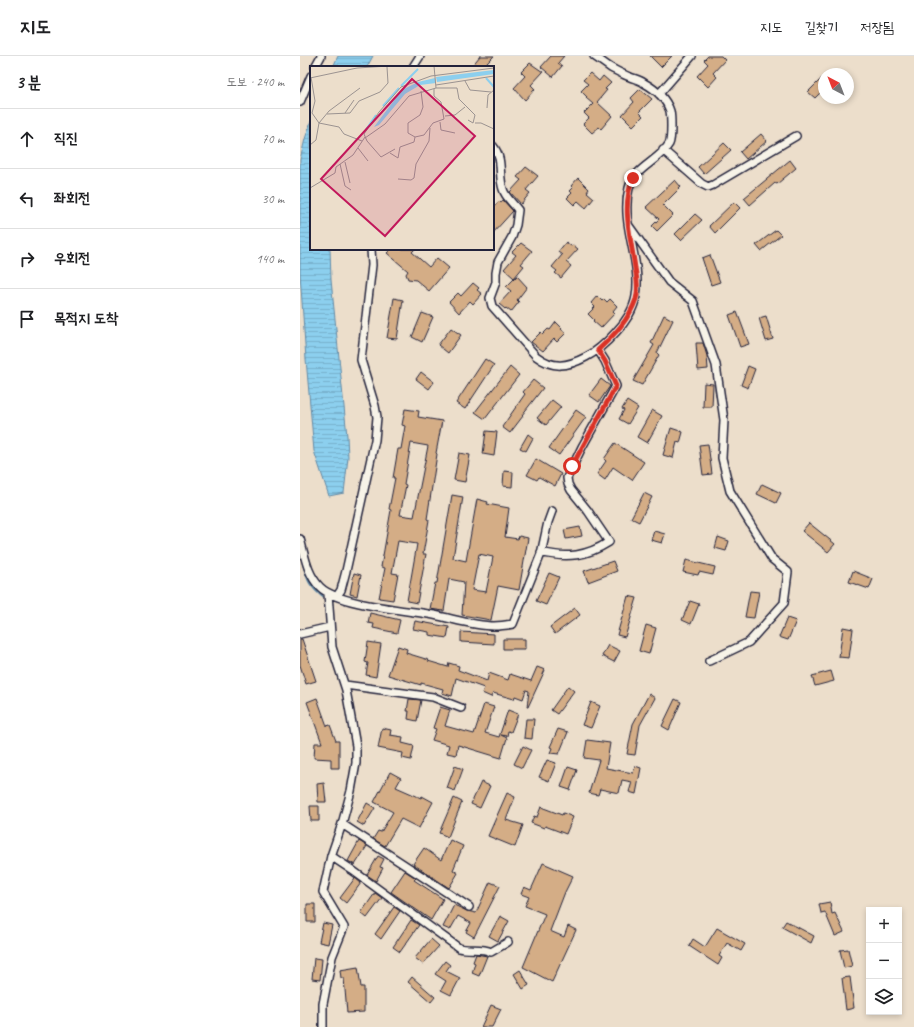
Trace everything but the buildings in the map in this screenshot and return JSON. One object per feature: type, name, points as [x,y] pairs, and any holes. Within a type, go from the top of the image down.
[{"type":"street","points":[[316,66],[321,56]]},
{"type":"street","points":[[414,66],[420,56]]},
{"type":"street","points":[[494,147],[501,167],[502,188],[505,195],[518,210],[516,225],[512,237],[498,262],[496,282],[490,298],[492,306],[536,356],[544,362],[564,366],[574,364],[598,350],[608,340],[626,319],[636,298],[638,283],[627,224],[627,198],[629,187],[633,178],[669,144],[671,130],[670,113],[666,102],[659,94],[644,82],[617,71],[594,56]]},
{"type":"street","points":[[659,94],[692,56]]},
{"type":"street","points":[[300,102],[310,78]]},
{"type":"street","points":[[663,150],[702,184],[708,187],[714,185],[796,136]]},
{"type":"street","points":[[627,224],[669,282],[693,301],[716,365],[724,420],[722,458],[730,491],[772,559],[788,572],[784,603],[749,642],[710,661]]},
{"type":"street","points":[[336,596],[341,590],[346,571],[375,440],[375,406],[361,360],[372,265],[371,250]]},
{"type":"street","points":[[542,552],[555,556],[570,556],[598,549],[609,542],[568,484],[567,478],[582,447],[616,386],[605,361],[598,350]]},
{"type":"street","points":[[300,539],[311,576],[328,594],[358,602],[471,623],[494,626],[512,624],[542,552],[548,522],[552,511]]},
{"type":"street","points":[[323,1027],[323,1004],[332,957],[344,927],[323,892],[331,856],[351,791],[356,763],[356,746],[345,685],[332,647],[328,594]]},
{"type":"street","points":[[300,634],[330,627]]},
{"type":"street","points":[[345,685],[433,697],[461,708]]},
{"type":"street","points":[[342,824],[469,907]]},
{"type":"street","points":[[331,856],[459,948],[467,950],[486,949],[491,952],[508,942]]},
{"type":"water","points":[[338,56],[373,56],[368,66],[333,66]]},
{"type":"water","points":[[310,124],[310,250],[330,250],[331,280],[347,436],[348,457],[344,493],[329,496],[314,451],[300,273],[300,160]]},
{"type":"waterway","points":[[303,563],[309,581],[322,596]]},
{"type":"route","points":[[572,466],[616,386],[605,361],[598,350],[620,328],[631,311],[636,298],[638,283],[627,224],[627,198],[629,187],[633,178]]}]
